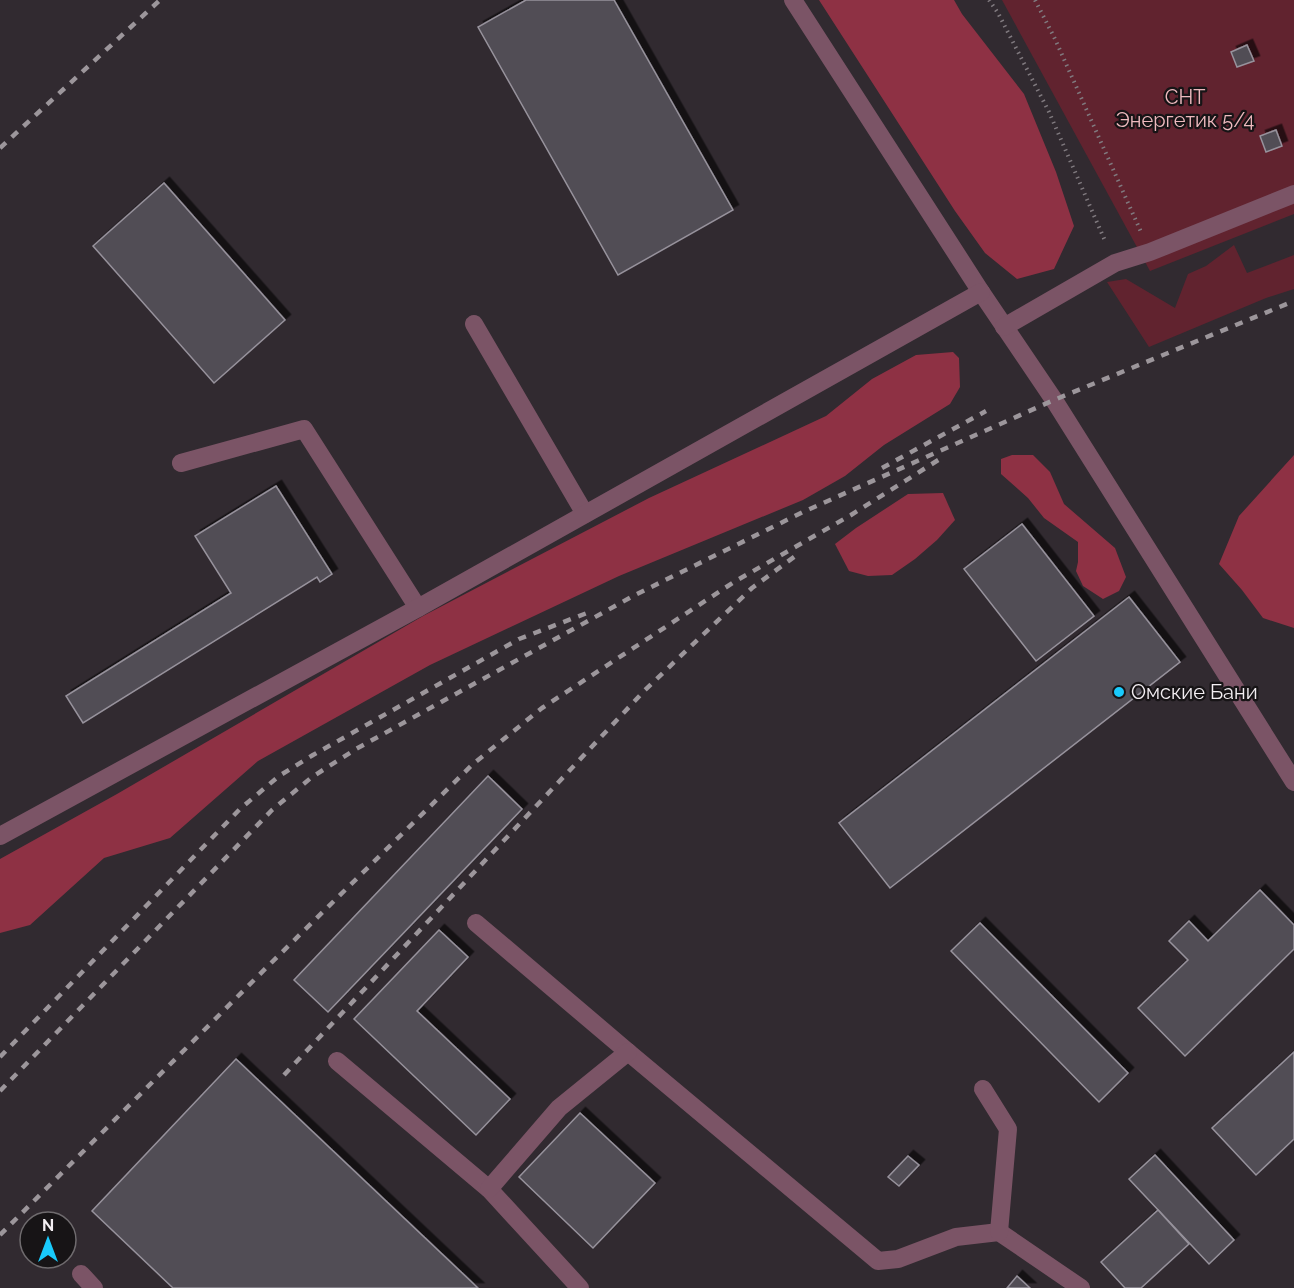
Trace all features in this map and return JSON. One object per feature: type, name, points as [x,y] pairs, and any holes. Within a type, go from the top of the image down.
[{"type":"street","points":[[793,0],[981,292],[1054,400],[1294,782]]},
{"type":"street","points":[[1004,327],[1115,263],[1150,252],[1294,194]]},
{"type":"street","points":[[0,836],[418,608],[981,292]]},
{"type":"street","points":[[474,324],[585,514]]},
{"type":"street","points":[[181,462],[304,429],[418,608]]},
{"type":"street","points":[[476,922],[878,1261],[898,1259],[956,1237],[999,1232],[1081,1288]]},
{"type":"street","points":[[489,1189],[559,1108],[628,1052]]},
{"type":"street","points":[[337,1061],[489,1189],[580,1288]]},
{"type":"street","points":[[983,1089],[1008,1130],[999,1232]]},
{"type":"street","points":[[81,1274],[94,1288]]},
{"type":"path","points":[[989,0],[1050,112],[1115,263]]},
{"type":"path","points":[[1035,0],[1055,39],[1150,252]]},
{"type":"green space","name":"СНТ Энергетик 5/4","points":[[1002,0],[1294,0],[1294,214],[1150,271]]},
{"type":"green space","points":[[1234,245],[1247,273],[1294,255],[1294,289],[1266,298],[1149,347],[1107,282],[1126,279],[1175,308],[1188,274],[1206,266]]},
{"type":"shaded area","points":[[819,0],[954,0],[962,14],[1024,94],[1056,172],[1074,226],[1054,269],[1017,279],[985,253],[955,211]]},
{"type":"shaded area","points":[[953,352],[959,358],[960,387],[950,404],[884,445],[845,476],[803,500],[619,576],[430,665],[258,761],[170,838],[104,858],[30,925],[0,933],[0,859],[117,794],[423,616],[649,498],[826,416],[872,379],[916,355]]},
{"type":"shaded area","points":[[1012,455],[1033,455],[1050,472],[1064,504],[1115,548],[1126,577],[1119,591],[1103,599],[1083,586],[1076,571],[1078,542],[1044,518],[1028,498],[1001,474],[1001,459]]},
{"type":"shaded area","points":[[1294,455],[1294,628],[1263,618],[1219,564],[1239,516]]},
{"type":"shaded area","points":[[943,493],[955,520],[915,559],[892,575],[868,576],[849,571],[835,544],[908,494]]},
{"type":"building","points":[[526,0],[614,0],[733,210],[618,275],[478,27]]},
{"type":"building","points":[[1247,45],[1254,61],[1237,67],[1231,52]]},
{"type":"building","points":[[1276,130],[1282,146],[1266,152],[1260,136]]},
{"type":"building","points":[[164,183],[285,320],[214,383],[93,246]]},
{"type":"building","points":[[276,486],[332,574],[320,582],[317,577],[83,723],[66,696],[231,593],[195,536]]},
{"type":"building","points":[[1022,524],[1094,616],[1036,661],[964,569]]},
{"type":"building","points":[[1129,597],[1180,662],[890,888],[839,823]]},
{"type":"building","points":[[488,776],[522,809],[328,1012],[294,980]]},
{"type":"building","points":[[1260,890],[1294,925],[1294,949],[1185,1056],[1138,1008],[1188,960],[1169,941],[1189,921],[1208,941]]},
{"type":"building","points":[[980,923],[1128,1073],[1099,1102],[951,951]]},
{"type":"building","points":[[439,930],[468,957],[417,1011],[510,1099],[476,1135],[354,1019]]},
{"type":"building","points":[[1294,1052],[1294,1139],[1256,1175],[1212,1128]]},
{"type":"building","points":[[236,1059],[478,1288],[173,1288],[92,1211]]},
{"type":"building","points":[[580,1113],[655,1183],[593,1248],[519,1177]]},
{"type":"building","points":[[1155,1155],[1234,1240],[1209,1264],[1129,1179]]},
{"type":"building","points":[[908,1156],[919,1165],[899,1186],[888,1177]]},
{"type":"building","points":[[1158,1210],[1189,1244],[1141,1288],[1125,1288],[1101,1262]]},
{"type":"building","points":[[1017,1276],[1030,1288],[1007,1288]]},
{"type":"railway","points":[[0,148],[160,0]]},
{"type":"railway","points":[[0,1091],[272,810],[312,777],[356,749],[635,595],[803,512],[1054,400],[1294,301]]},
{"type":"railway","points":[[882,468],[986,411]]},
{"type":"railway","points":[[0,1235],[473,764],[542,708],[734,582],[851,515],[943,457]]},
{"type":"railway","points":[[284,1075],[645,690],[752,588],[798,554]]},
{"type":"railway","points":[[0,1057],[240,809],[279,776],[519,639],[587,613]]},
{"type":"place","name":"Омские Бани","points":[[1119,692]]}]
